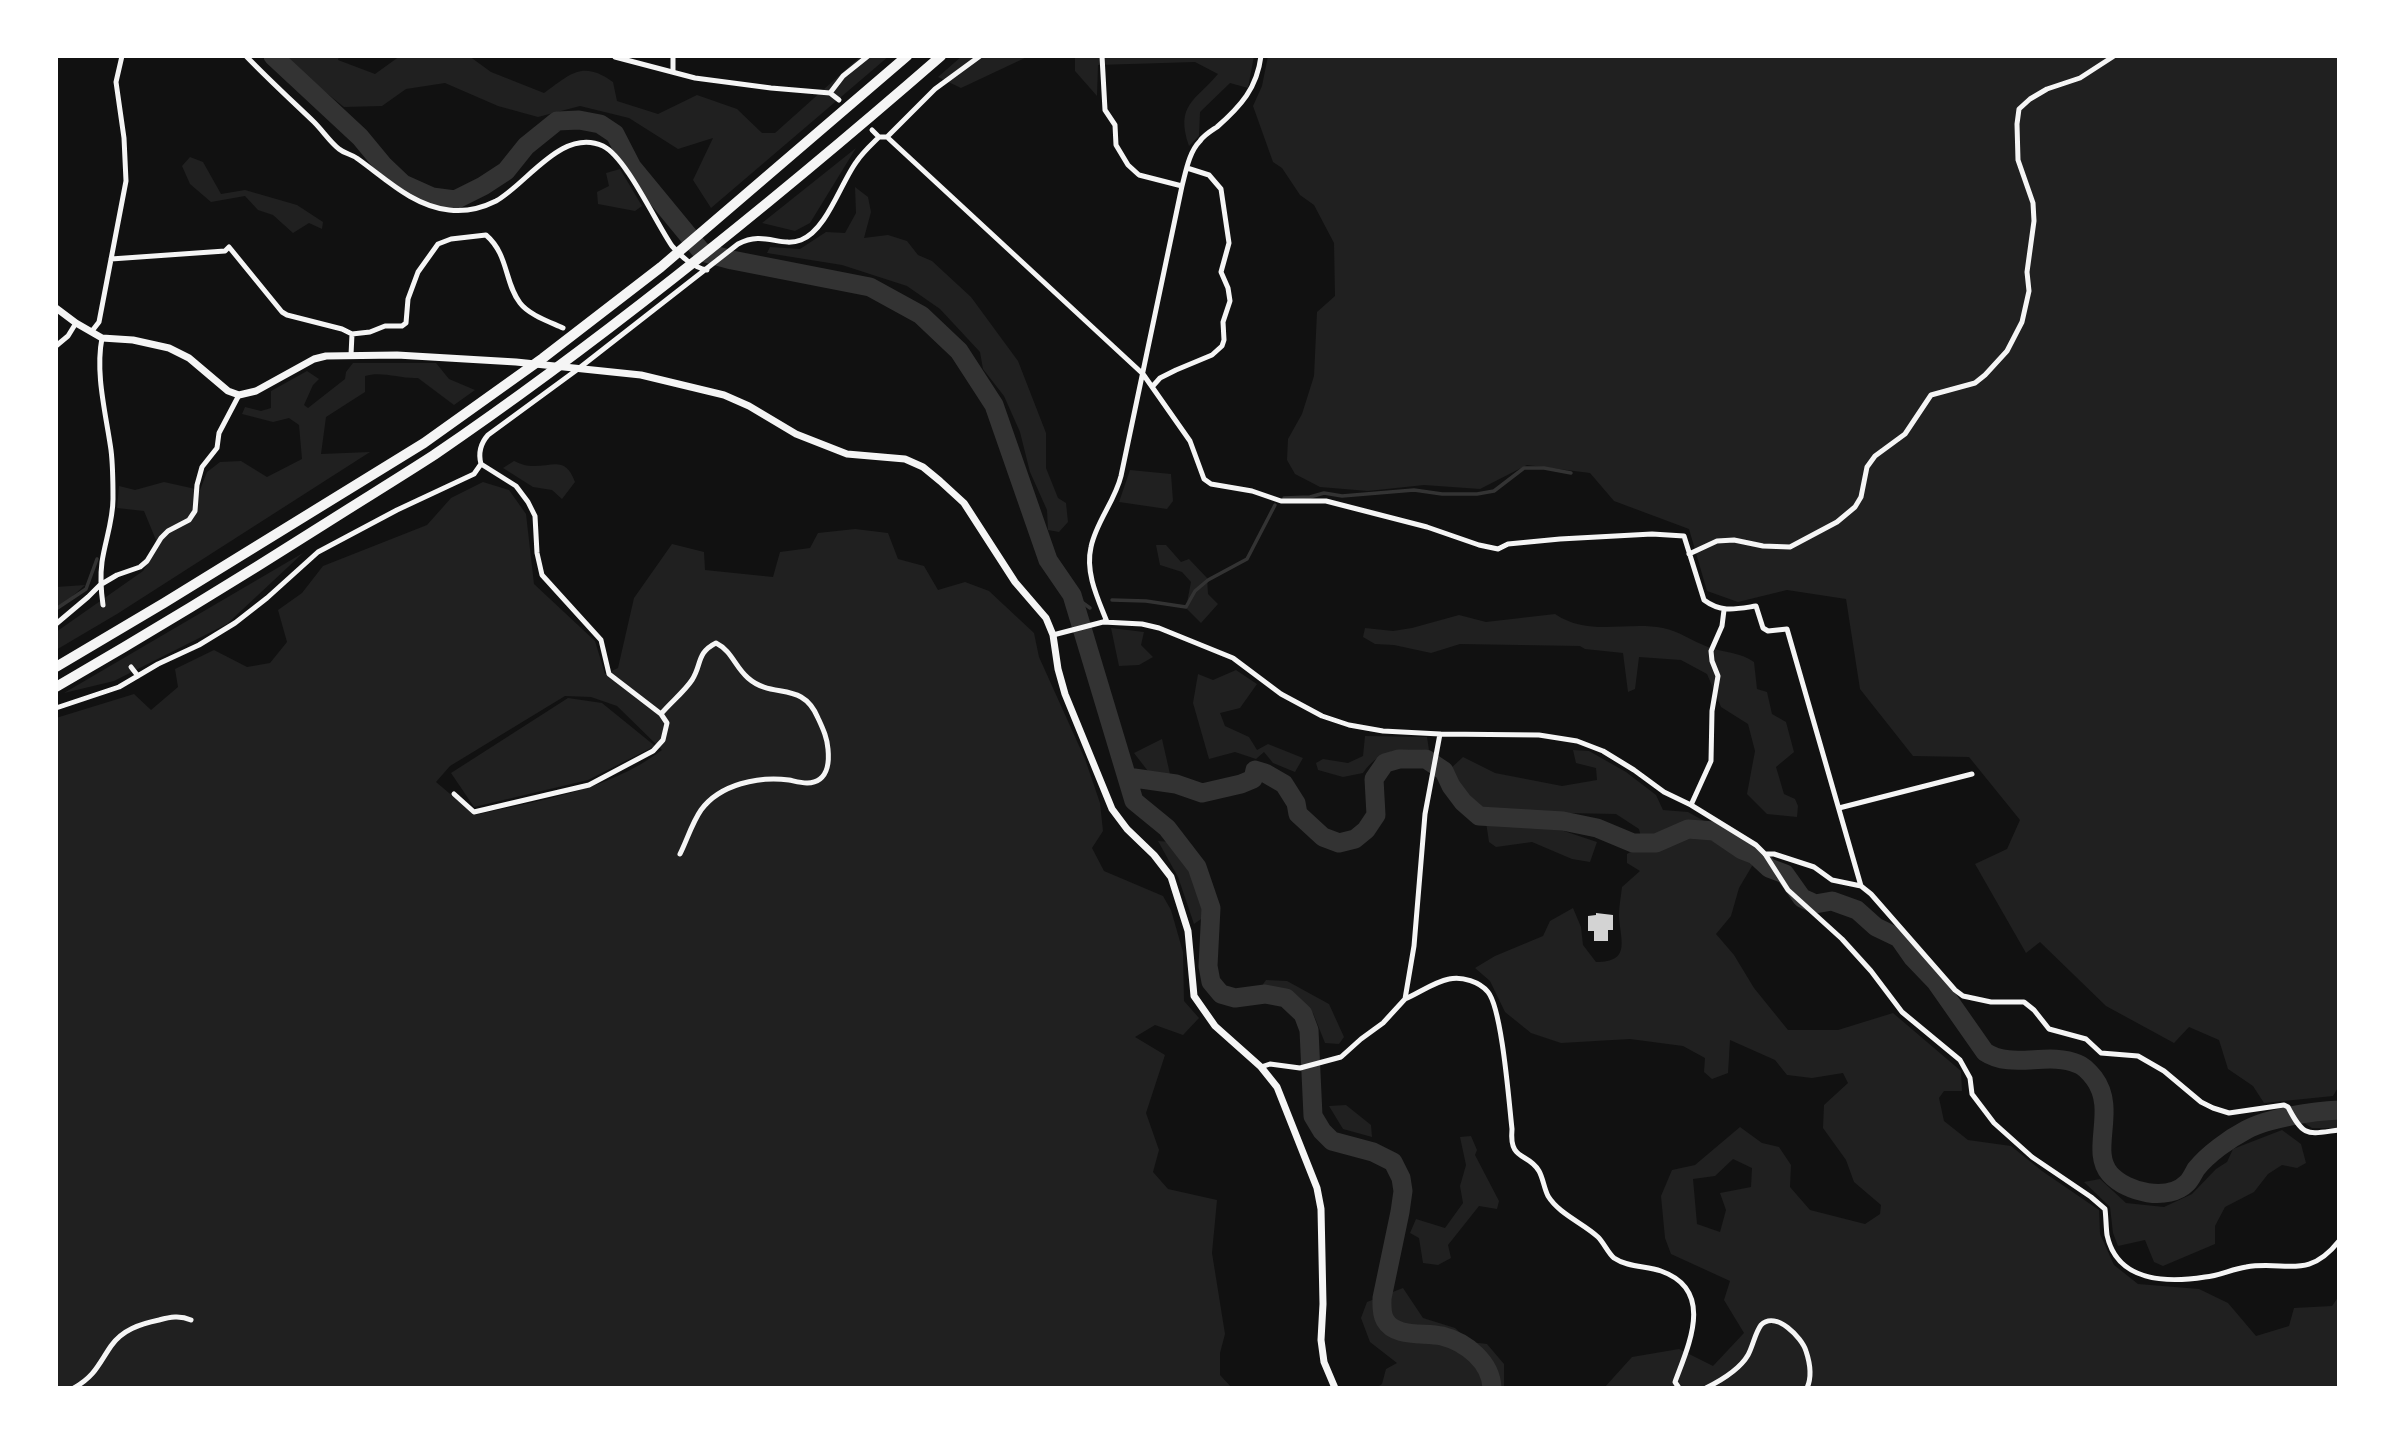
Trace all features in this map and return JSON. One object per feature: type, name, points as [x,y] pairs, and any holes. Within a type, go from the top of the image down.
[{"type":"highway","points":[[56,667],[424,443],[543,358],[661,267],[907,56]]},
{"type":"highway","points":[[56,687],[177,617],[433,455],[552,370],[741,223],[941,56]]},
{"type":"street","points":[[92,331],[99,323],[125,181],[124,138],[116,82],[122,56]]},
{"type":"street","points":[[246,56],[284,96],[328,135],[337,148],[355,156],[406,195],[448,210],[468,210],[497,200],[565,147],[582,142],[604,146],[624,167],[672,246],[681,256],[706,270]]},
{"type":"street","points":[[673,56],[673,72]]},
{"type":"street","points":[[830,93],[844,76],[868,56]]},
{"type":"street","points":[[887,137],[935,89],[980,56]]},
{"type":"street","points":[[1102,56],[1105,110],[1115,125],[1116,145],[1139,175],[1182,186]]},
{"type":"street","points":[[1105,622],[1092,580],[1091,547],[1116,494],[1182,186],[1193,150],[1200,140],[1243,103],[1259,75],[1261,56]]},
{"type":"street","points":[[1689,554],[1717,541],[1734,540],[1763,546],[1790,547],[1836,522],[1855,506],[1861,497],[1867,467],[1875,456],[1905,434],[1931,395],[1975,383],[2007,351],[2016,337],[2026,306],[2029,291],[2027,272],[2034,221],[2033,203],[2018,160],[2017,124],[2020,109],[2047,89],[2080,78],[2114,56]]},
{"type":"street","points":[[615,57],[723,83],[830,93],[838,100]]},
{"type":"street","points":[[872,130],[879,137]]},
{"type":"street","points":[[56,708],[119,687],[158,664],[199,645],[267,598],[318,552],[474,474],[481,464],[482,442],[488,435],[578,369],[738,244],[750,237],[790,242],[806,237],[820,226],[857,159],[879,137],[887,137],[1143,374],[1189,440],[1204,479],[1211,484],[1252,491],[1281,501],[1326,501],[1427,527],[1498,549],[1508,544],[1560,539],[1679,534],[1684,536],[1704,600],[1724,610],[1756,606],[1763,628],[1768,631],[1787,629],[1861,886]]},
{"type":"street","points":[[1152,387],[1160,378],[1212,355],[1222,346],[1224,340],[1223,322],[1230,301],[1222,272],[1229,243],[1221,189],[1209,176],[1187,168]]},
{"type":"street","points":[[111,259],[225,251],[229,247],[282,312],[352,334],[370,332],[385,326],[402,326],[406,323],[408,299],[426,257],[438,244],[468,236],[486,235],[506,264],[515,293],[522,305],[563,328]]},
{"type":"street","points":[[56,308],[102,338],[133,340],[169,348],[189,358],[228,391],[239,395],[256,391],[314,359],[327,356],[397,355],[503,361],[641,375],[724,395],[796,433],[847,454],[905,459],[923,467],[964,503],[1015,582],[1046,618],[1053,635],[1065,694],[1112,809],[1126,829],[1154,855],[1171,877],[1188,931],[1194,996],[1215,1026],[1261,1067],[1277,1087],[1317,1188],[1321,1209],[1321,1340],[1324,1362],[1335,1388]]},
{"type":"street","points":[[56,346],[68,336],[76,323]]},
{"type":"street","points":[[351,355],[352,334]]},
{"type":"street","points":[[102,338],[101,373],[112,464],[113,502],[100,585],[103,605]]},
{"type":"street","points":[[56,624],[100,585],[117,575],[140,567],[147,561],[161,538],[189,520],[195,511],[197,485],[202,467],[217,447],[219,433],[239,395]]},
{"type":"street","points":[[454,794],[474,812],[589,785],[653,751],[663,740],[667,723],[661,714],[608,674],[601,640],[542,575],[537,553],[535,516],[528,502],[516,486],[481,464]]},
{"type":"street","points":[[1691,805],[1711,761],[1712,710],[1718,676],[1710,651],[1722,626],[1724,610]]},
{"type":"street","points":[[1053,635],[1105,622],[1142,624],[1159,628],[1233,658],[1281,694],[1322,716],[1340,722],[1382,731],[1539,735],[1577,741],[1603,751],[1664,792],[1691,805],[1756,845],[1770,861],[1776,875],[1804,907],[1842,939],[1902,1012],[1960,1060],[1970,1078],[1972,1094],[1994,1123],[2032,1157],[2105,1209],[2108,1238],[2121,1262],[2137,1275],[2153,1278],[2205,1278],[2249,1266],[2299,1268],[2329,1254],[2339,1241]]},
{"type":"street","points":[[661,714],[693,679],[699,659],[707,647],[716,643],[726,649],[748,679],[777,691],[804,697],[814,708],[827,738],[827,768],[820,779],[809,783],[763,778],[720,794],[701,810],[680,854]]},
{"type":"street","points":[[131,667],[138,677]]},
{"type":"street","points":[[1405,999],[1414,946],[1425,814],[1440,734]]},
{"type":"street","points":[[1839,808],[1972,774]]},
{"type":"street","points":[[1765,854],[1774,854],[1814,867],[1839,882],[1861,886],[1963,996],[1991,1002],[2024,1002],[2049,1029],[2086,1040],[2101,1053],[2138,1056],[2164,1071],[2201,1102],[2213,1108],[2229,1113],[2284,1105],[2288,1107],[2298,1126],[2312,1133],[2339,1130]]},
{"type":"street","points":[[1261,1067],[1270,1064],[1300,1068],[1340,1057],[1383,1023],[1405,999],[1448,979],[1469,980],[1487,990],[1500,1036],[1513,1129],[1511,1142],[1517,1153],[1540,1172],[1549,1198],[1597,1236],[1612,1257],[1627,1264],[1664,1272],[1680,1283],[1693,1301],[1696,1317],[1675,1382],[1679,1388]]},
{"type":"street","points":[[74,1388],[90,1378],[111,1346],[124,1333],[138,1325],[169,1318],[184,1317],[191,1320]]},
{"type":"street","points":[[1706,1388],[1720,1381],[1746,1357],[1761,1326],[1769,1321],[1776,1321],[1796,1335],[1805,1348],[1810,1369],[1807,1388]]},
{"type":"shaded area","points":[[285,56],[339,56],[338,60],[375,74],[400,56],[469,56],[491,72],[544,93],[577,72],[593,72],[613,82],[617,101],[658,114],[697,95],[737,109],[762,133],[775,133],[861,56],[889,56],[711,208],[693,180],[713,138],[678,149],[629,118],[580,106],[538,117],[498,106],[445,83],[406,89],[382,106],[344,107],[284,59]]},
{"type":"shaded area","points":[[962,56],[1029,56],[961,88],[938,77]]},
{"type":"shaded area","points":[[1075,56],[1254,56],[1248,88],[1230,83],[1200,112],[1199,136],[1189,146],[1184,121],[1186,112],[1195,98],[1218,74],[1195,62],[1098,65],[1097,96],[1075,71]]},
{"type":"shaded area","points":[[1268,56],[2339,56],[2339,1086],[2333,1096],[2264,1103],[2253,1086],[2228,1069],[2219,1040],[2189,1027],[2174,1043],[2106,1006],[2040,942],[2026,953],[1975,864],[2007,849],[2020,820],[1969,757],[1913,756],[1860,689],[1846,599],[1787,590],[1738,602],[1707,591],[1689,529],[1614,501],[1590,473],[1527,465],[1480,489],[1424,485],[1368,491],[1320,487],[1295,474],[1287,460],[1288,439],[1302,414],[1314,376],[1317,312],[1335,296],[1334,243],[1314,205],[1300,195],[1282,168],[1273,162],[1253,106],[1262,86]]},
{"type":"shaded area","points":[[856,148],[810,223],[795,231],[762,223]]},
{"type":"shaded area","points":[[190,157],[203,162],[221,194],[245,190],[297,205],[323,222],[322,229],[309,223],[293,233],[273,215],[258,210],[245,196],[211,202],[190,184],[182,166]]},
{"type":"shaded area","points":[[620,169],[642,206],[635,211],[598,204],[597,192],[609,186],[606,173]]},
{"type":"shaded area","points":[[855,187],[868,197],[871,212],[864,238],[888,235],[907,241],[918,255],[932,261],[971,297],[1018,361],[1046,433],[1046,468],[1058,498],[1066,503],[1068,522],[1059,532],[1048,530],[1047,510],[1030,472],[1020,432],[1004,396],[983,369],[980,352],[940,309],[907,286],[842,265],[767,253],[770,247],[800,249],[826,232],[845,233],[856,213]]},
{"type":"shaded area","points":[[353,363],[436,363],[449,379],[475,390],[454,405],[418,378],[378,374],[365,376],[365,392],[326,417],[321,454],[370,452],[56,650],[56,632],[143,571],[158,545],[144,511],[117,508],[119,486],[135,490],[164,482],[200,490],[207,472],[220,462],[241,461],[267,477],[302,459],[299,425],[289,418],[273,422],[242,414],[245,407],[261,411],[271,408],[271,391],[307,371],[319,379],[313,385],[304,405],[308,408],[345,379],[346,372]]},
{"type":"shaded area","points":[[514,461],[529,466],[562,465],[567,468],[575,482],[562,499],[552,490],[533,487],[503,468]]},
{"type":"shaded area","points":[[1130,470],[1171,474],[1173,501],[1167,509],[1119,502]]},
{"type":"shaded area","points":[[483,482],[509,490],[526,514],[534,584],[595,641],[605,674],[618,668],[634,598],[672,544],[704,552],[705,570],[773,577],[780,552],[810,548],[818,533],[855,529],[888,533],[898,559],[924,566],[938,590],[965,582],[989,591],[1034,633],[1039,657],[1085,759],[1100,803],[1103,831],[1092,848],[1104,871],[1163,896],[1171,910],[1183,952],[1184,1001],[1199,1018],[1183,1035],[1155,1025],[1135,1037],[1165,1055],[1146,1113],[1159,1150],[1153,1172],[1168,1189],[1217,1200],[1212,1253],[1225,1334],[1220,1353],[1220,1375],[1232,1388],[56,1388],[56,718],[134,694],[151,710],[178,687],[175,669],[214,650],[247,667],[270,663],[287,642],[278,610],[302,593],[323,566],[427,525],[451,498]],"holes":[[[565,696],[591,697],[617,706],[662,750],[641,764],[596,785],[475,815],[436,782],[450,766]]]},
{"type":"shaded area","points":[[1156,545],[1166,545],[1181,562],[1189,559],[1207,578],[1208,594],[1218,604],[1201,623],[1186,608],[1191,582],[1182,572],[1160,565]]},
{"type":"shaded area","points":[[303,553],[227,624],[114,681],[64,693]]},
{"type":"shaded area","points":[[85,585],[56,611],[56,587]]},
{"type":"shaded area","points":[[1555,614],[1568,621],[1594,627],[1663,628],[1754,662],[1757,689],[1767,692],[1772,714],[1786,722],[1794,752],[1776,767],[1784,794],[1795,799],[1798,806],[1797,817],[1767,814],[1747,794],[1755,751],[1748,724],[1721,707],[1707,674],[1681,660],[1639,657],[1635,689],[1628,692],[1623,653],[1585,649],[1580,646],[1460,644],[1431,653],[1375,644],[1363,637],[1365,628],[1393,631],[1459,615],[1486,622]]},
{"type":"shaded area","points":[[1111,628],[1144,632],[1141,645],[1153,657],[1139,665],[1119,666]]},
{"type":"shaded area","points":[[1236,670],[1257,684],[1240,708],[1220,713],[1225,726],[1249,737],[1257,750],[1268,744],[1303,758],[1295,772],[1273,763],[1264,752],[1256,759],[1235,752],[1209,759],[1193,703],[1198,674],[1213,680]]},
{"type":"shaded area","points":[[568,698],[602,703],[655,746],[588,780],[474,807],[451,773]]},
{"type":"shaded area","points":[[1365,736],[1427,737],[1429,750],[1384,754],[1363,773],[1343,777],[1318,770],[1316,763],[1323,759],[1348,763],[1363,756]]},
{"type":"shaded area","points":[[1162,739],[1170,774],[1151,775],[1134,753]]},
{"type":"shaded area","points":[[1573,750],[1589,751],[1626,772],[1656,795],[1663,810],[1688,812],[1751,847],[1752,866],[1739,888],[1731,916],[1716,934],[1788,1030],[1838,1030],[1893,1013],[1961,1071],[1962,1091],[1944,1091],[1939,1098],[1944,1121],[1968,1140],[2011,1146],[2099,1210],[2100,1234],[2114,1265],[2138,1284],[2199,1289],[2228,1303],[2256,1336],[2289,1326],[2294,1308],[2332,1306],[2339,1296],[2339,1388],[1604,1388],[1632,1357],[1679,1349],[1713,1366],[1744,1333],[1724,1300],[1730,1281],[1671,1254],[1665,1238],[1661,1196],[1672,1170],[1695,1165],[1740,1127],[1762,1143],[1779,1147],[1791,1165],[1790,1187],[1810,1210],[1865,1224],[1880,1214],[1881,1205],[1854,1182],[1846,1160],[1823,1128],[1824,1105],[1848,1083],[1843,1073],[1812,1078],[1787,1075],[1775,1060],[1730,1040],[1728,1073],[1712,1079],[1704,1072],[1705,1058],[1683,1046],[1630,1039],[1561,1043],[1531,1033],[1505,1012],[1490,981],[1475,968],[1495,956],[1543,936],[1550,921],[1573,908],[1581,927],[1583,945],[1596,962],[1615,958],[1619,954],[1622,941],[1619,915],[1622,887],[1640,871],[1627,863],[1627,854],[1643,845],[1639,829],[1616,814],[1565,813],[1564,831],[1597,842],[1590,862],[1572,859],[1532,842],[1496,847],[1489,842],[1486,822],[1475,803],[1461,790],[1449,770],[1463,757],[1495,773],[1562,786],[1597,780],[1596,768],[1576,763]],"holes":[[[1733,1159],[1752,1168],[1751,1187],[1720,1193],[1726,1210],[1720,1232],[1697,1224],[1693,1179],[1715,1176]]]},
{"type":"shaded area","points":[[1158,841],[1171,842],[1196,874],[1204,917],[1194,924],[1178,877]]},
{"type":"shaded area","points":[[1266,980],[1287,981],[1329,1004],[1344,1037],[1339,1044],[1325,1043],[1313,1013],[1287,994],[1261,987]]},
{"type":"shaded area","points":[[1346,1105],[1371,1125],[1372,1137],[1343,1129],[1329,1106]]},
{"type":"shaded area","points":[[2339,1114],[2339,1128],[2312,1128],[2304,1123],[2321,1115]]},
{"type":"shaded area","points":[[2282,1130],[2301,1144],[2306,1163],[2297,1168],[2282,1165],[2268,1174],[2254,1192],[2225,1207],[2215,1226],[2215,1244],[2163,1266],[2154,1262],[2145,1240],[2118,1246],[2113,1233],[2110,1207],[2084,1182],[2100,1179],[2126,1203],[2164,1207],[2192,1194],[2216,1169],[2227,1162],[2233,1149]]},
{"type":"shaded area","points":[[1471,1136],[1477,1150],[1475,1155],[1499,1201],[1497,1209],[1479,1206],[1448,1245],[1451,1258],[1438,1265],[1423,1263],[1419,1238],[1410,1233],[1416,1219],[1445,1228],[1463,1203],[1460,1186],[1466,1165],[1460,1137]]},
{"type":"shaded area","points":[[1403,1288],[1423,1318],[1455,1328],[1470,1342],[1487,1344],[1504,1364],[1504,1388],[1376,1388],[1382,1384],[1386,1369],[1397,1363],[1370,1342],[1361,1318],[1367,1302]]},
{"type":"building","points":[[1596,913],[1613,915],[1613,930],[1608,930],[1608,941],[1594,941],[1594,931],[1588,931],[1588,916]]},
{"type":"waterway","points":[[273,56],[360,137],[403,184],[432,197],[455,200],[483,186],[506,171],[526,146],[557,121],[579,120],[600,124],[615,134],[632,167],[702,252],[870,287],[921,315],[959,351],[994,405],[1048,560],[1072,595],[1134,801],[1167,828],[1197,867],[1211,908],[1208,966],[1211,982],[1221,994],[1235,998],[1265,994],[1286,998],[1303,1014],[1309,1030],[1313,1116],[1332,1141],[1373,1152],[1393,1162],[1401,1178],[1403,1191],[1400,1212],[1382,1298],[1385,1320],[1396,1330],[1442,1336],[1468,1348],[1476,1354],[1487,1370],[1492,1388]]},
{"type":"waterway","points":[[1284,498],[1310,497],[1324,493],[1342,496],[1414,490],[1442,494],[1477,494],[1494,491],[1524,468],[1544,468],[1571,473]]},
{"type":"waterway","points":[[1112,600],[1146,601],[1186,607],[1195,591],[1208,580],[1247,559],[1275,505]]},
{"type":"waterway","points":[[56,609],[86,589],[97,559]]},
{"type":"waterway","points":[[1072,595],[1090,608]]},
{"type":"waterway","points":[[1127,777],[1176,784],[1202,793],[1253,779],[1255,770],[1265,773],[1284,784],[1296,803],[1298,814],[1323,837],[1339,843],[1355,839],[1366,830],[1376,815],[1374,779],[1385,763],[1399,759],[1426,759],[1444,771],[1463,802],[1479,816],[1563,821],[1597,828],[1633,843],[1656,843],[1688,829],[1714,831],[1742,850],[1755,855],[1769,868],[1785,874],[1802,898],[1815,904],[1832,901],[1857,910],[1876,927],[1899,938],[1913,958],[1936,982],[1985,1052],[2007,1060],[2066,1060],[2085,1068],[2101,1090],[2104,1103],[2104,1164],[2117,1181],[2137,1190],[2159,1194],[2179,1189],[2213,1152],[2255,1126],[2291,1116],[2339,1110]]}]
